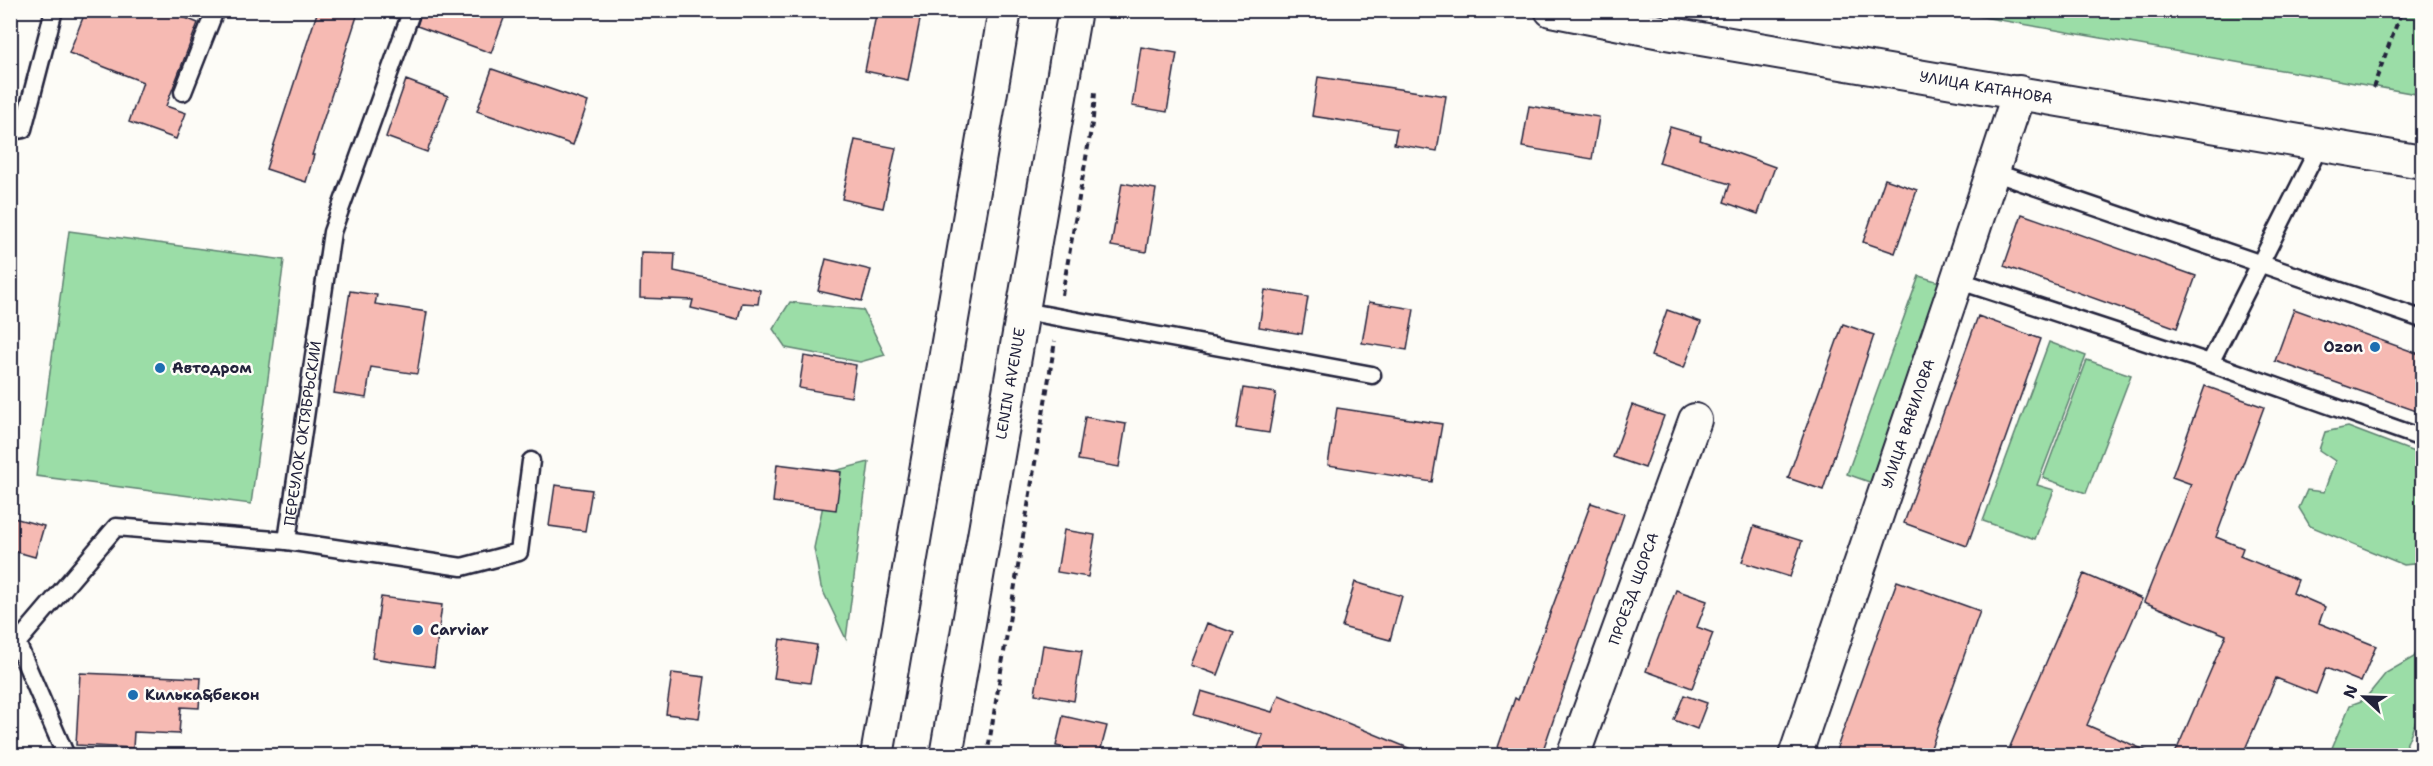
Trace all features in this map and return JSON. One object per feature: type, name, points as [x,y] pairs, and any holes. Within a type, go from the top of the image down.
[{"type":"street","points":[[877,756],[1005,10]]},
{"type":"street","name":"LENIN AVENUE","points":[[946,756],[1076,10]]},
{"type":"street","name":"УЛИЦА КАТАНОВА","points":[[1551,10],[1670,22],[2019,92],[2422,162]]},
{"type":"street","name":"УЛИЦА ВАВИЛОВА","points":[[1795,756],[1958,280],[2019,92]]},
{"type":"street","name":"ПРОЕЗД ЩОРСА","points":[[1573,756],[1695,420]]},
{"type":"lane","points":[[10,131],[23,129],[54,10]]},
{"type":"lane","points":[[183,92],[214,13],[208,10]]},
{"type":"lane","name":"ПЕРЕУЛОК ОКТЯБРЬСКИЙ","points":[[13,647],[116,527],[287,541],[332,231],[412,10]]},
{"type":"lane","points":[[2210,363],[2320,145]]},
{"type":"lane","points":[[1993,172],[2422,319]]},
{"type":"lane","points":[[1958,280],[2210,363],[2422,438]]},
{"type":"lane","points":[[1024,311],[1372,375]]},
{"type":"lane","points":[[287,541],[462,567],[519,552],[531,461]]},
{"type":"lane","points":[[13,647],[66,756]]},
{"type":"path","points":[[2373,88],[2402,10]]},
{"type":"path","points":[[987,756],[1093,118],[1096,86]]},
{"type":"green space","points":[[1949,11],[2422,11],[2422,95]]},
{"type":"green space","name":"Автодром","points":[[69,231],[284,260],[251,504],[36,476]]},
{"type":"green space","points":[[1919,276],[1946,284],[1875,484],[1847,474]]},
{"type":"green space","points":[[790,302],[863,310],[885,355],[860,362],[786,348],[773,329]]},
{"type":"green space","points":[[2049,342],[2086,356],[2037,485],[2054,490],[2035,539],[1983,521]]},
{"type":"green space","points":[[2087,360],[2131,375],[2086,493],[2043,478]]},
{"type":"green space","points":[[2348,427],[2422,455],[2422,563],[2404,565],[2310,526],[2299,508],[2307,490],[2324,492],[2335,461],[2319,450],[2325,432]]},
{"type":"green space","points":[[869,462],[846,639],[821,587],[814,548],[830,472]]},
{"type":"green space","points":[[2422,641],[2422,706],[2402,755],[2329,755],[2350,705],[2364,700],[2386,673],[2414,657]]},
{"type":"building","points":[[86,10],[166,10],[198,23],[166,106],[186,113],[176,139],[129,122],[143,82],[69,53]]},
{"type":"building","points":[[318,10],[359,10],[312,155],[314,155],[306,182],[266,169]]},
{"type":"building","points":[[384,10],[401,10],[398,19],[384,13]]},
{"type":"building","points":[[422,10],[507,10],[491,53],[417,26]]},
{"type":"building","points":[[877,10],[922,10],[908,80],[865,71]]},
{"type":"building","points":[[1141,47],[1177,53],[1167,112],[1132,106]]},
{"type":"building","points":[[492,69],[588,102],[573,145],[477,111]]},
{"type":"building","points":[[1318,77],[1446,96],[1437,151],[1394,144],[1397,129],[1312,116]]},
{"type":"building","points":[[406,80],[448,96],[427,152],[386,137]]},
{"type":"building","points":[[1529,106],[1599,117],[1592,159],[1522,147]]},
{"type":"building","points":[[1670,127],[1701,136],[1700,140],[1775,167],[1758,214],[1724,202],[1730,184],[1659,163]]},
{"type":"building","points":[[855,140],[896,148],[883,208],[842,199]]},
{"type":"building","points":[[1885,179],[1917,190],[1895,253],[1863,242]]},
{"type":"building","points":[[1122,183],[1156,189],[1146,252],[1111,246]]},
{"type":"building","points":[[2022,214],[2196,276],[2177,328],[2004,266]]},
{"type":"building","points":[[641,252],[675,253],[674,271],[760,290],[758,304],[742,303],[738,319],[691,308],[693,300],[640,298]]},
{"type":"building","points":[[826,259],[871,270],[862,301],[818,291]]},
{"type":"building","points":[[1265,290],[1308,297],[1302,334],[1259,327]]},
{"type":"building","points":[[350,291],[377,295],[375,304],[427,312],[417,374],[371,367],[366,398],[334,393]]},
{"type":"building","points":[[1369,302],[1414,309],[1407,350],[1362,343]]},
{"type":"building","points":[[2294,309],[2422,355],[2422,413],[2275,361]]},
{"type":"building","points":[[1667,310],[1701,322],[1684,368],[1651,356]]},
{"type":"building","points":[[1978,316],[2041,339],[1967,546],[1904,523]]},
{"type":"building","points":[[1843,324],[1874,335],[1823,490],[1788,478]]},
{"type":"building","points":[[804,356],[856,365],[851,397],[799,388]]},
{"type":"building","points":[[2205,386],[2264,407],[2216,537],[2243,548],[2240,556],[2298,580],[2293,593],[2325,607],[2319,623],[2376,646],[2361,682],[2326,668],[2316,694],[2276,678],[2242,756],[2174,756],[2226,635],[2144,602],[2191,484],[2172,477]]},
{"type":"building","points":[[1243,388],[1276,393],[1269,433],[1236,428]]},
{"type":"building","points":[[1632,405],[1664,416],[1645,468],[1613,457]]},
{"type":"building","points":[[1337,408],[1442,424],[1432,482],[1328,465]]},
{"type":"building","points":[[1085,417],[1126,424],[1119,467],[1078,460]]},
{"type":"building","points":[[777,464],[841,472],[836,510],[773,502]]},
{"type":"building","points":[[555,485],[592,490],[585,531],[549,526]]},
{"type":"building","points":[[1591,503],[1624,514],[1541,756],[1495,756],[1515,698],[1518,700]]},
{"type":"building","points":[[10,517],[44,526],[35,557],[10,550]]},
{"type":"building","points":[[1754,526],[1802,541],[1790,577],[1742,562]]},
{"type":"building","points":[[1064,530],[1095,535],[1088,577],[1057,572]]},
{"type":"building","points":[[2084,574],[2142,599],[2087,725],[2158,756],[2006,756]]},
{"type":"building","points":[[1897,581],[1980,611],[1950,695],[1928,756],[1834,756]]},
{"type":"building","points":[[1355,582],[1402,596],[1390,640],[1342,627]]},
{"type":"building","points":[[1676,590],[1707,601],[1697,627],[1713,633],[1692,688],[1646,671]]},
{"type":"building","points":[[381,597],[442,605],[434,667],[372,658]]},
{"type":"building","points":[[1207,623],[1234,633],[1218,675],[1191,665]]},
{"type":"building","points":[[780,639],[817,645],[810,683],[774,678]]},
{"type":"building","points":[[1043,645],[1082,651],[1074,701],[1035,694]]},
{"type":"building","points":[[80,673],[201,678],[199,708],[181,707],[179,734],[134,732],[133,748],[76,745]]},
{"type":"building","points":[[672,673],[705,677],[699,718],[666,714]]},
{"type":"building","points":[[1201,691],[1272,712],[1279,695],[1428,756],[1255,756],[1263,735],[1194,715]]},
{"type":"building","points":[[1684,695],[1707,703],[1697,729],[1674,720]]},
{"type":"building","points":[[1063,716],[1107,726],[1099,756],[1056,746]]},
{"type":"place","name":"Ozon","points":[[2375,347]]},
{"type":"place","name":"Автодром","points":[[160,368]]},
{"type":"place","name":"Carviar","points":[[418,630]]},
{"type":"place","name":"Килька&бекон","points":[[133,695]]}]
